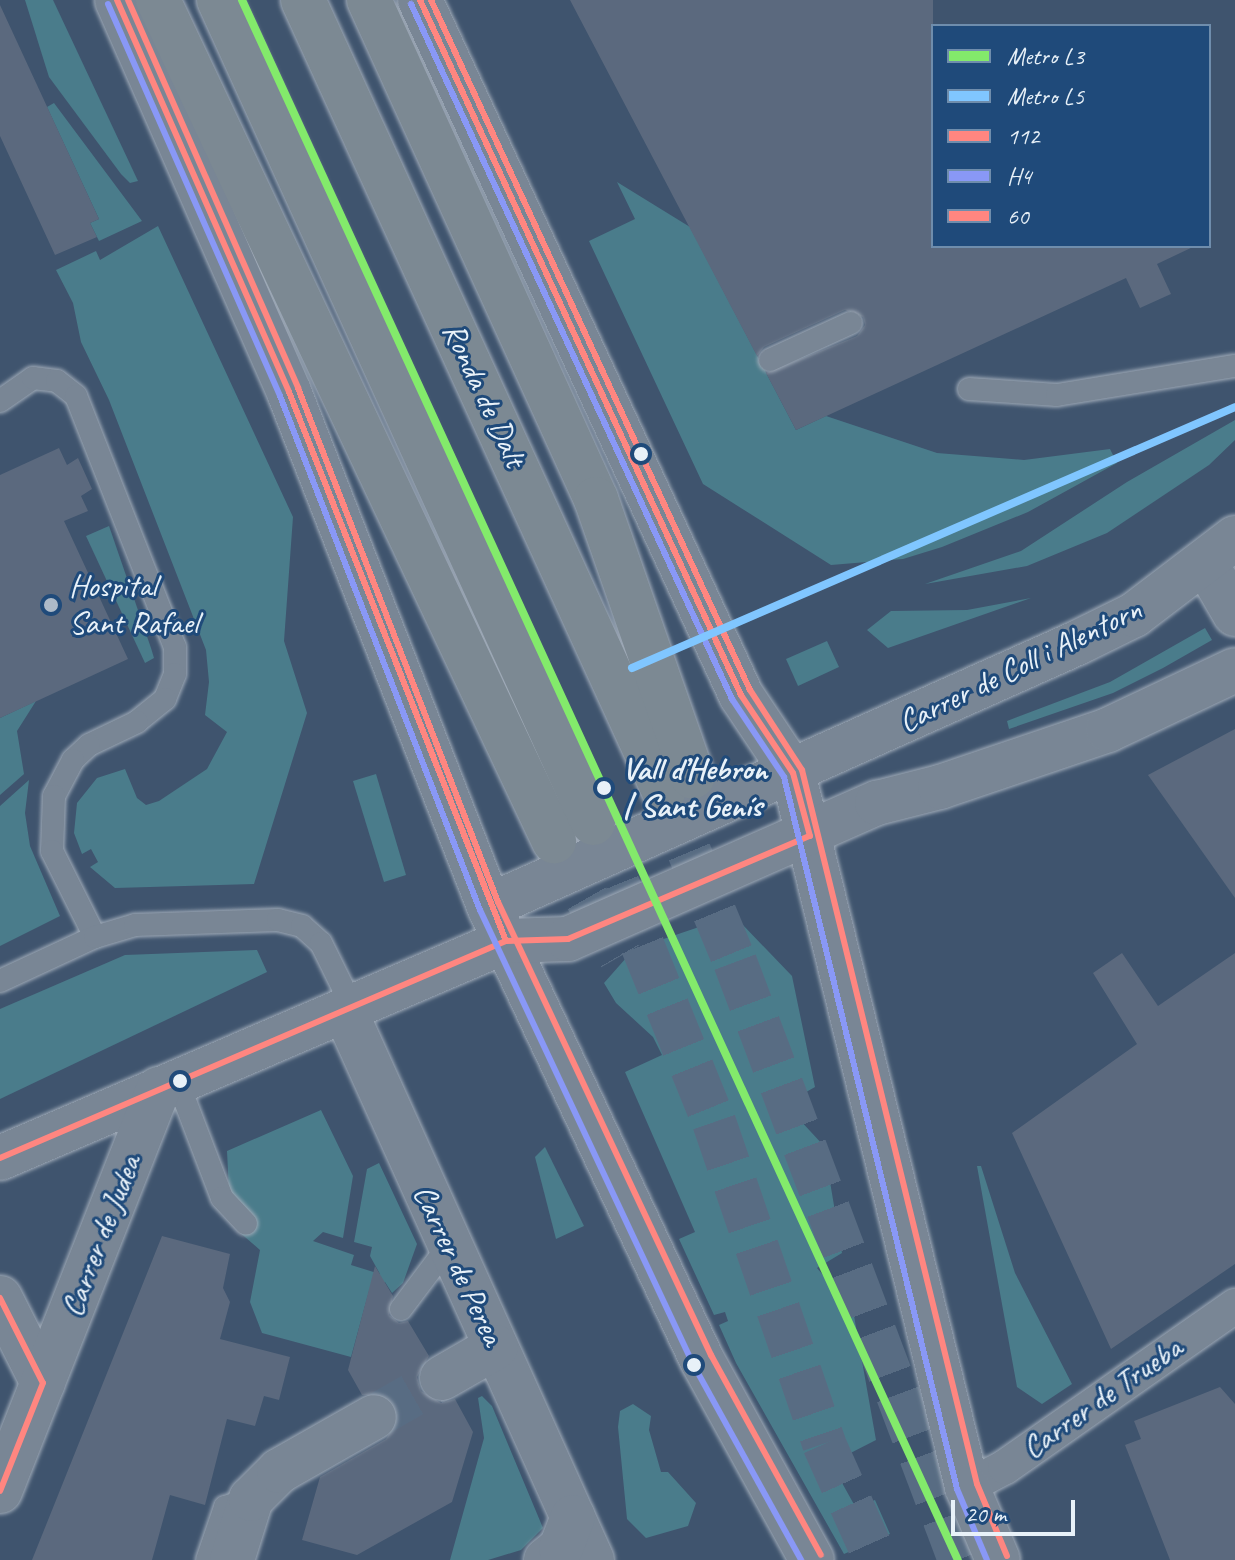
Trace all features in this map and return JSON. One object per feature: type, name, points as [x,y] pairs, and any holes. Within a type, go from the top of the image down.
[{"type":"highway","points":[[158,0],[554,841]]},
{"type":"highway","points":[[219,0],[593,823]]},
{"type":"highway","name":"Ronda de Dalt","points":[[303,0],[679,784],[596,499],[369,0]]},
{"type":"street","points":[[117,0],[289,392],[497,923],[702,1360],[812,1560]]},
{"type":"street","points":[[420,0],[741,695],[793,773],[967,1487],[998,1560]]},
{"type":"street","points":[[1221,551],[1235,614]]},
{"type":"street","name":"Carrer de Coll i Alentorn","points":[[0,1158],[168,1084],[349,1010],[497,923],[793,773],[1134,615],[1221,551]]},
{"type":"street","points":[[497,923],[568,939],[810,836],[877,803],[940,787],[1108,730],[1235,670]]},
{"type":"street","name":"Carrer de Perea","points":[[349,1010],[449,1245],[592,1560]]},
{"type":"street","name":"Carrer de Judea","points":[[0,1491],[168,1084]]},
{"type":"street","name":"Carrer de Judea","points":[[0,1298],[43,1383]]},
{"type":"street","name":"Carrer de Trueba","points":[[967,1487],[1005,1467],[1235,1306]]},
{"type":"street","points":[[442,1378],[496,1347]]},
{"type":"street","points":[[232,1560],[251,1499],[279,1471],[374,1417]]},
{"type":"street","points":[[546,1560],[561,1548],[573,1517]]},
{"type":"lane","points":[[770,360],[851,323]]},
{"type":"lane","points":[[969,389],[1057,395],[1235,366]]},
{"type":"lane","points":[[0,401],[33,378],[57,381],[76,396],[175,647],[175,674],[165,699],[145,717],[89,745],[73,760],[54,796],[52,851],[95,937]]},
{"type":"lane","points":[[0,981],[95,937],[135,925],[290,922],[321,943],[349,1010]]},
{"type":"lane","points":[[168,1084],[222,1198],[246,1224]]},
{"type":"lane","points":[[401,1309],[449,1245]]},
{"type":"lane","points":[[207,1560],[225,1507],[251,1499]]},
{"type":"shaded area","points":[[25,0],[53,0],[138,181],[130,183],[121,174],[49,77]]},
{"type":"shaded area","points":[[54,103],[142,221],[99,241],[90,223],[99,219],[47,107]]},
{"type":"shaded area","points":[[617,182],[690,227],[796,430],[826,416],[937,453],[1024,460],[1110,449],[1117,463],[1028,512],[942,547],[903,559],[831,565],[703,484],[589,241],[635,219]]},
{"type":"shaded area","points":[[158,226],[293,517],[284,641],[307,713],[254,884],[115,888],[90,867],[98,862],[91,849],[82,854],[74,833],[77,803],[97,778],[125,769],[137,798],[146,805],[159,801],[207,769],[227,732],[205,715],[209,682],[206,650],[109,400],[81,342],[73,303],[56,270],[96,251],[100,260]]},
{"type":"shaded area","points":[[1235,420],[1235,440],[1209,465],[1107,533],[1027,566],[925,584],[1021,551],[1127,482]]},
{"type":"shaded area","points":[[109,526],[154,658],[145,663],[86,536]]},
{"type":"shaded area","points":[[1031,598],[888,648],[867,630],[891,611],[967,610]]},
{"type":"shaded area","points":[[1205,628],[1212,640],[1163,668],[1113,693],[1009,729],[1007,721],[1110,682]]},
{"type":"shaded area","points":[[827,641],[839,667],[798,686],[786,659]]},
{"type":"shaded area","points":[[36,701],[17,731],[24,774],[0,795],[0,718]]},
{"type":"shaded area","points":[[376,774],[406,875],[384,882],[353,781]]},
{"type":"shaded area","points":[[29,780],[25,813],[30,846],[60,916],[0,946],[0,806]]},
{"type":"shaded area","points":[[742,924],[792,976],[815,1087],[785,1104],[824,1146],[842,1253],[817,1268],[853,1310],[876,1440],[831,1463],[856,1508],[875,1500],[890,1534],[844,1554],[736,1363],[719,1325],[728,1321],[725,1312],[714,1315],[679,1239],[695,1232],[625,1072],[662,1055],[653,1037],[616,1003],[604,983],[634,949],[699,927]]},
{"type":"shaded area","points":[[257,950],[267,972],[0,1099],[0,1009],[125,955]]},
{"type":"shaded area","points":[[321,1110],[353,1176],[343,1238],[323,1232],[313,1241],[354,1255],[351,1265],[380,1274],[370,1256],[372,1247],[354,1242],[367,1169],[379,1163],[417,1244],[403,1283],[392,1293],[385,1282],[369,1291],[351,1357],[262,1333],[250,1302],[260,1250],[238,1231],[229,1191],[227,1151]]},
{"type":"shaded area","points":[[545,1147],[584,1226],[556,1239],[535,1157]]},
{"type":"shaded area","points":[[977,1166],[981,1166],[1015,1273],[1072,1384],[1042,1404],[1017,1387]]},
{"type":"shaded area","points":[[482,1396],[492,1406],[543,1528],[521,1550],[488,1560],[450,1560],[484,1438],[478,1398]]},
{"type":"shaded area","points":[[633,1404],[651,1416],[649,1430],[661,1472],[668,1472],[696,1503],[688,1526],[646,1538],[627,1519],[618,1427],[620,1411]]},
{"type":"building","points":[[570,0],[933,0],[931,248],[1191,248],[1157,264],[1171,294],[1140,308],[1126,278],[796,430],[766,373],[857,336],[865,325],[863,317],[845,310],[764,347],[757,356]]},
{"type":"building","points":[[0,5],[99,219],[90,223],[97,237],[55,255],[0,136]]},
{"type":"building","name":"Hospital Sant Rafael","points":[[59,448],[67,465],[78,458],[92,489],[81,496],[88,511],[64,521],[128,659],[0,718],[0,475]]},
{"type":"building","points":[[1235,729],[1235,898],[1148,775]]},
{"type":"building","points":[[1122,953],[1158,1006],[1235,953],[1235,1264],[1111,1349],[1012,1133],[1137,1044],[1093,973]]},
{"type":"building","points":[[162,1236],[230,1254],[223,1288],[230,1302],[220,1339],[290,1357],[279,1400],[264,1396],[255,1426],[227,1419],[205,1505],[170,1495],[152,1560],[32,1560]]},
{"type":"building","points":[[375,1266],[393,1296],[389,1315],[399,1323],[408,1321],[429,1356],[417,1377],[421,1391],[441,1403],[455,1399],[473,1432],[452,1502],[357,1555],[302,1540],[320,1477],[386,1439],[399,1418],[387,1396],[362,1395],[348,1370]]},
{"type":"building","points":[[1220,1387],[1235,1404],[1235,1560],[1170,1560],[1125,1445],[1141,1439],[1134,1421]]},
{"type":"tunnel","points":[[664,791],[735,962],[960,1560]]},
{"type":"tunnel","points":[[593,823],[714,1122],[824,1444],[876,1560]]},
{"type":"tunnel","points":[[554,841],[620,956]]},
{"type":"tunnel","points":[[374,1417],[442,1378]]},
{"type":"metro line","name":"L3","points":[[242,0],[958,1560]]},
{"type":"metro line","name":"L5","points":[[632,668],[1235,407]]},
{"type":"transit line","name":"112","points":[[117,0],[289,392],[506,941]]},
{"type":"transit line","name":"60","points":[[128,0],[298,388],[498,902],[711,1355],[821,1555]]},
{"type":"transit line","name":"112","points":[[0,1158],[506,941],[568,939],[810,836],[793,773],[741,695],[420,0]]},
{"type":"transit line","name":"60","points":[[431,0],[750,690],[802,770],[977,1484],[1007,1556]]},
{"type":"transit line","name":"H4","points":[[108,4],[280,396],[480,910],[693,1364],[801,1560]]},
{"type":"transit line","name":"H4","points":[[411,4],[732,699],[784,777],[957,1489],[987,1560]]},
{"type":"transit line","name":"112","points":[[0,1298],[43,1383],[0,1491]]},
{"type":"place","name":"Hospital Sant Rafael","points":[[51,605]]},
{"type":"place","name":"Vall d’Hebron | Sant Genís","points":[[604,788]]}]
